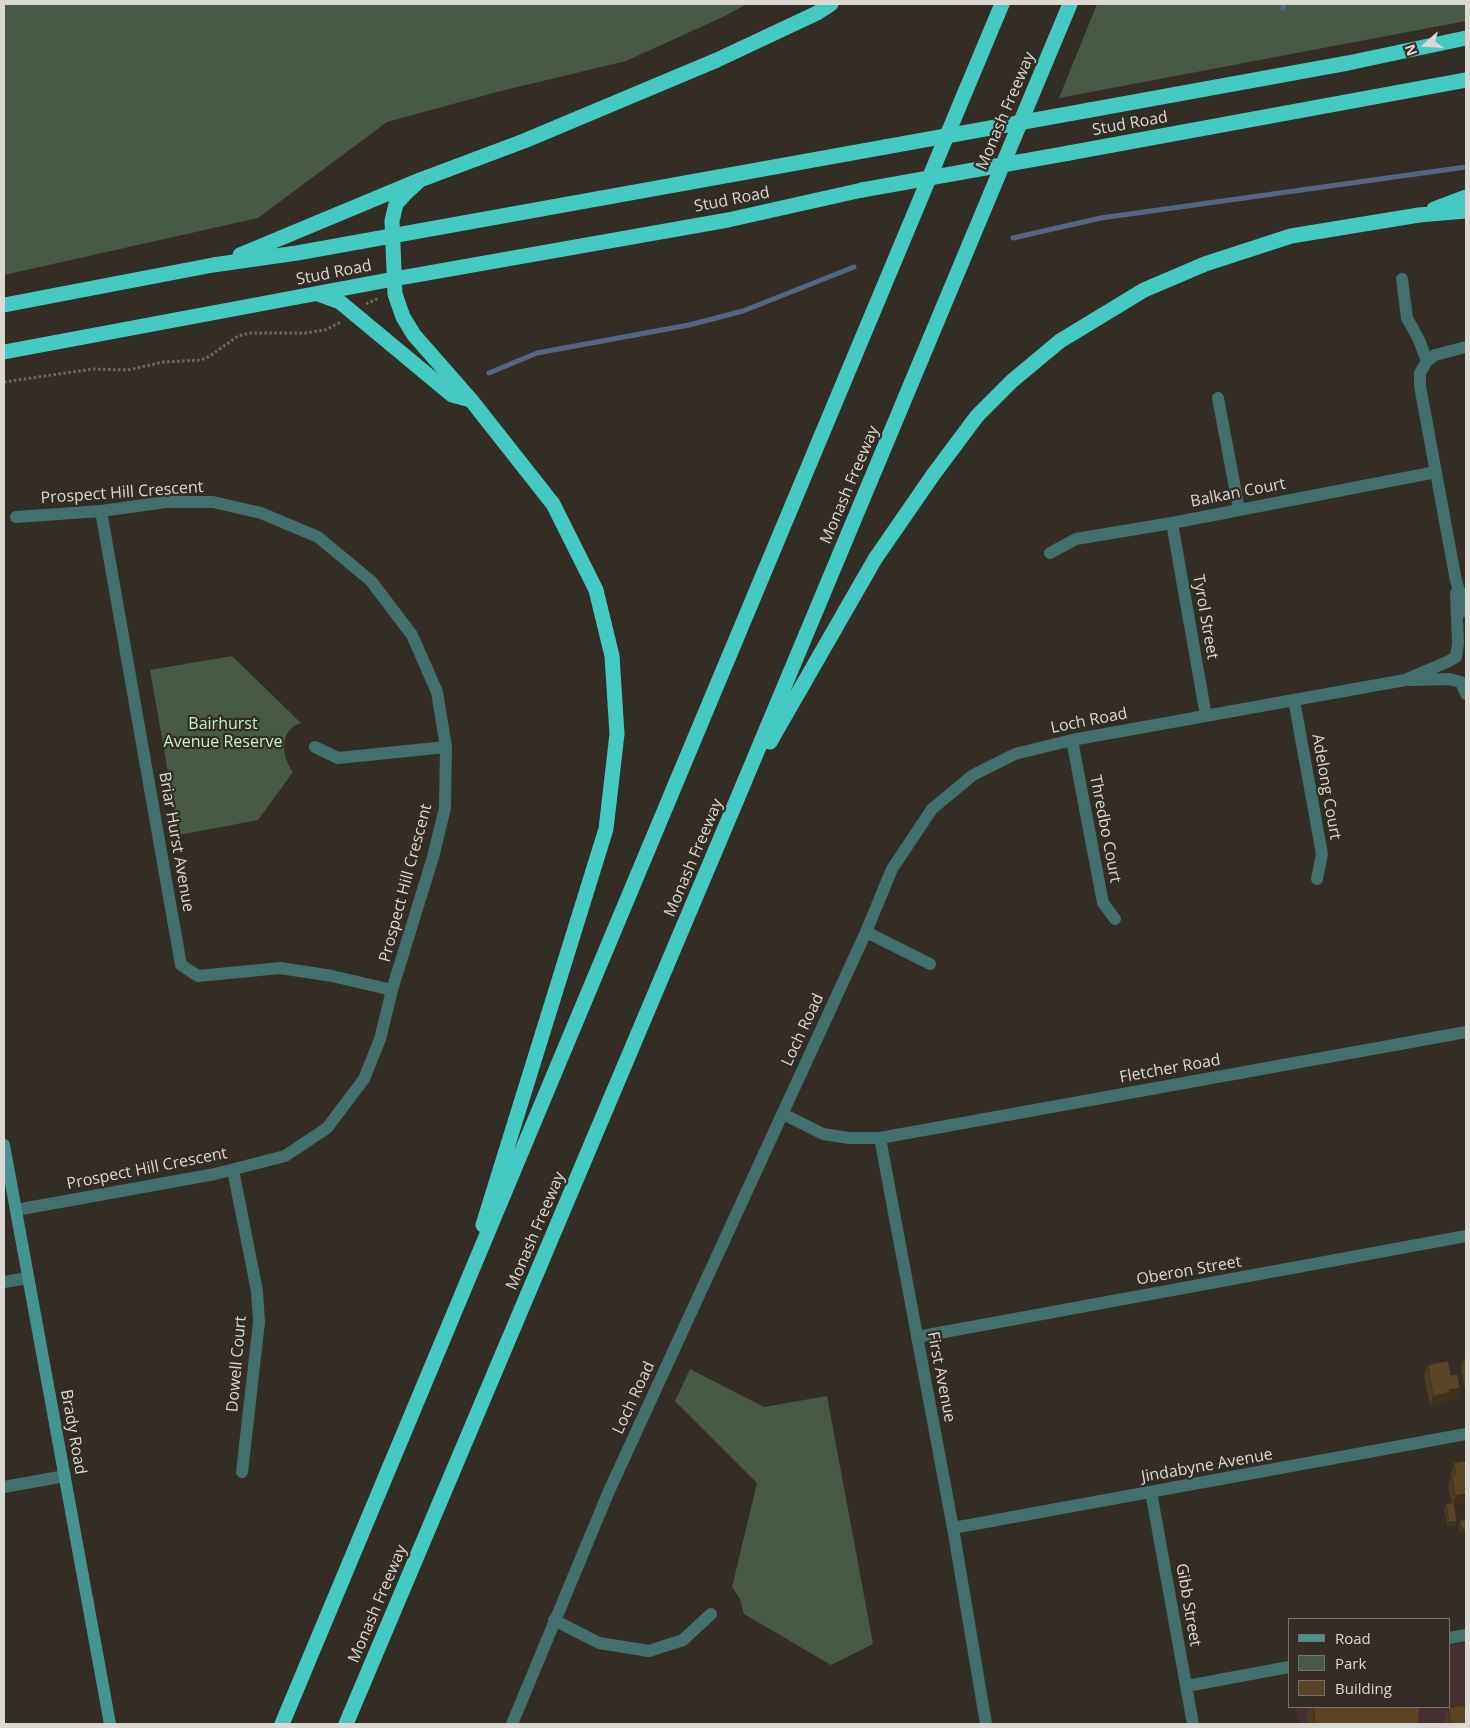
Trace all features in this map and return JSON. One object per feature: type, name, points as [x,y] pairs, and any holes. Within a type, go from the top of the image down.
[{"type":"highway","points":[[213,265],[249,252],[420,180],[524,141],[717,60],[818,13],[831,4]]},
{"type":"highway","points":[[282,1724],[455,1316],[673,789],[1002,4]]},
{"type":"highway","name":"Monash Freeway","points":[[346,1724],[738,797],[1070,4]]},
{"type":"highway","name":"Stud Road","points":[[4,306],[213,265],[297,253],[1348,63],[1466,38]]},
{"type":"highway","name":"Stud Road","points":[[4,352],[394,279],[728,220],[862,190],[1466,80]]},
{"type":"highway","points":[[420,180],[396,204],[392,221],[395,294],[403,317],[414,335],[471,400],[553,504],[596,590],[612,656],[617,734],[606,828],[455,1316]]},
{"type":"highway","points":[[1419,215],[1466,197]]},
{"type":"highway","points":[[738,797],[875,559],[933,475],[977,416],[1012,381],[1060,341],[1144,290],[1205,264],[1291,236],[1419,215],[1466,211]]},
{"type":"highway","points":[[316,294],[340,302],[452,395],[471,400]]},
{"type":"main road","name":"Brady Road","points":[[4,1145],[110,1724]]},
{"type":"street","points":[[1402,279],[1407,318],[1419,340],[1427,361]]},
{"type":"street","points":[[1466,347],[1435,355],[1427,361],[1420,373],[1420,386],[1456,581],[1466,612]]},
{"type":"street","points":[[1218,398],[1239,509]]},
{"type":"street","name":"Balkan Court","points":[[1050,553],[1076,540],[1436,472]]},
{"type":"street","name":"Prospect Hill Crescent","points":[[16,517],[101,511],[166,502],[213,502],[261,513],[318,537],[371,581],[412,635],[437,692],[446,747],[445,808],[433,857],[392,990],[380,1039],[364,1079],[327,1128],[285,1156],[233,1170],[16,1210]]},
{"type":"street","name":"Briar Hurst Avenue","points":[[101,511],[181,965],[198,976],[280,968],[332,976],[392,990]]},
{"type":"street","name":"Tyrol Street","points":[[1172,523],[1206,716]]},
{"type":"street","points":[[1456,581],[1458,643],[1461,653],[1453,662],[1454,673],[1464,687]]},
{"type":"street","name":"Loch Road","points":[[1405,680],[1447,662],[1461,653]]},
{"type":"street","name":"Loch Road","points":[[512,1724],[609,1491],[866,932],[892,869],[932,809],[973,775],[1015,754],[1072,740],[1405,680],[1449,679],[1464,687]]},
{"type":"street","name":"Adelong Court","points":[[1294,700],[1322,854],[1317,879]]},
{"type":"street","name":"Thredbo Court","points":[[1072,740],[1103,903],[1115,919]]},
{"type":"street","points":[[315,748],[338,758],[446,747]]},
{"type":"street","points":[[866,932],[930,964]]},
{"type":"street","name":"Fletcher Road","points":[[880,1138],[1466,1032]]},
{"type":"street","points":[[783,1114],[823,1134],[849,1138],[880,1138]]},
{"type":"street","name":"First Avenue","points":[[880,1138],[986,1724]]},
{"type":"street","name":"Dowell Court","points":[[233,1170],[257,1291],[259,1322],[242,1472]]},
{"type":"street","name":"Oberon Street","points":[[917,1337],[1466,1236]]},
{"type":"street","points":[[4,1282],[28,1278]]},
{"type":"street","name":"Jindabyne Avenue","points":[[952,1528],[1466,1434]]},
{"type":"street","points":[[4,1487],[65,1476]]},
{"type":"street","name":"Gibb Street","points":[[1151,1492],[1193,1724]]},
{"type":"street","points":[[554,1620],[599,1643],[649,1651],[683,1640],[711,1614]]},
{"type":"street","points":[[1450,1638],[1466,1635]]},
{"type":"street","points":[[1187,1686],[1288,1668]]},
{"type":"path","points":[[358,306],[386,296]]},
{"type":"path","points":[[4,382],[94,369],[128,370],[163,362],[201,360],[210,356],[238,336],[250,333],[305,333],[325,330],[342,321]]},
{"type":"shaded area","points":[[1466,1642],[1466,1724],[1299,1724],[1295,1708],[1450,1708],[1450,1645]]},
{"type":"green space","points":[[4,4],[747,4],[723,17],[626,61],[497,92],[387,122],[258,218],[4,275]]},
{"type":"green space","points":[[1097,4],[1466,4],[1466,21],[1059,98]]},
{"type":"green space","name":"Bairhurst Avenue Reserve","points":[[232,656],[301,723],[289,731],[284,744],[286,759],[293,772],[258,820],[179,835],[150,670]]},
{"type":"green space","points":[[690,1369],[764,1407],[827,1396],[873,1644],[831,1665],[744,1614],[740,1599],[732,1587],[757,1483],[675,1401]]},
{"type":"building","points":[[1448,1361],[1451,1375],[1457,1374],[1460,1388],[1433,1396],[1428,1365]]},
{"type":"building","points":[[1466,1461],[1466,1494],[1455,1496],[1452,1476],[1456,1475],[1454,1463]]},
{"type":"building","points":[[1454,1503],[1457,1521],[1449,1522],[1446,1504]]},
{"type":"building","points":[[1466,1520],[1466,1529],[1462,1529],[1460,1521]]},
{"type":"building","points":[[1466,1705],[1466,1724],[1451,1724],[1448,1708]]},
{"type":"building","points":[[1314,1708],[1420,1708],[1418,1724],[1315,1724]]},
{"type":"waterway","points":[[1283,8],[1284,4]]},
{"type":"waterway","points":[[1013,238],[1101,218],[1466,167]]},
{"type":"waterway","points":[[489,373],[537,353],[689,325],[743,311],[854,267]]}]
